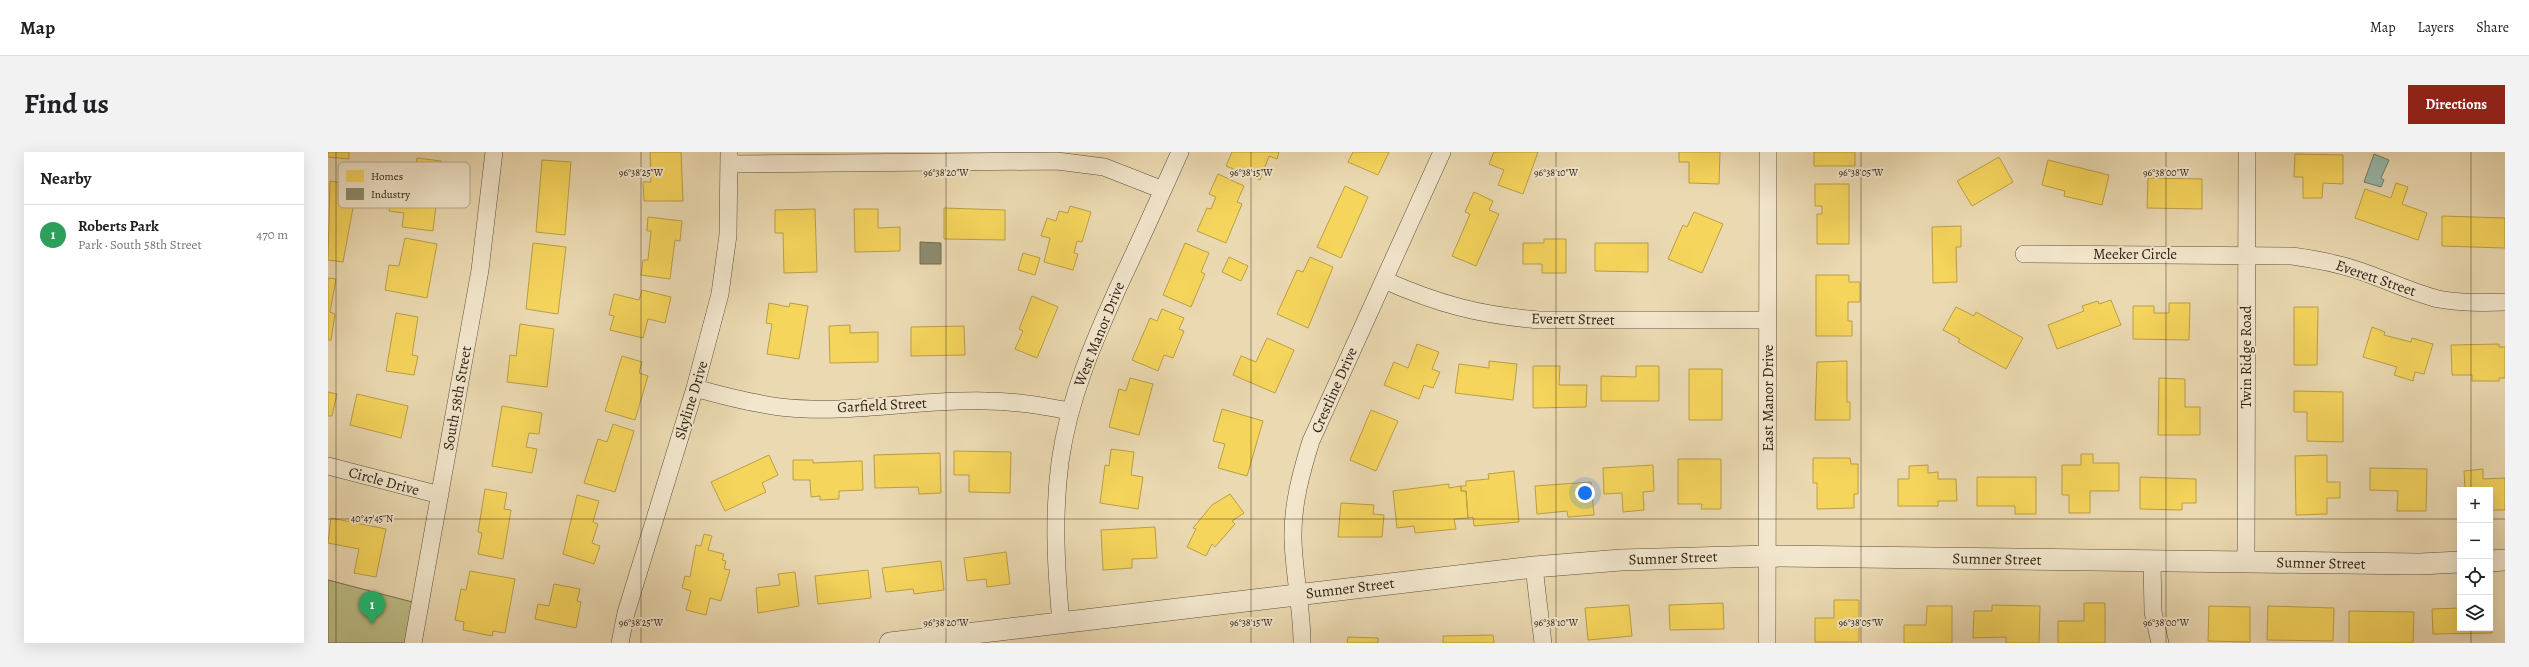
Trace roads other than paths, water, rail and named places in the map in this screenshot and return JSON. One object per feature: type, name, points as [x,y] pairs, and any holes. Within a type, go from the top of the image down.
[{"type":"street","name":"South 58th Street","points":[[413,643],[480,270],[494,152]]},
{"type":"street","name":"West Manor Drive","points":[[1061,622],[1055,559],[1056,510],[1060,461],[1070,411],[1092,346],[1180,152]]},
{"type":"street","name":"Crestline Drive","points":[[1302,643],[1293,538],[1295,505],[1301,473],[1311,441],[1442,152]]},
{"type":"street","name":"East Manor Drive","points":[[1767,643],[1768,152]]},
{"type":"street","name":"Twin Ridge Road","points":[[2246,152],[2246,562]]},
{"type":"street","points":[[729,158],[970,157],[1057,161],[1088,164],[1132,176],[1163,190]]},
{"type":"street","name":"Skyline Drive","points":[[620,643],[626,613],[713,325],[726,262],[729,158]]},
{"type":"street","name":"Meeker Circle","points":[[2024,254],[2246,254]]},
{"type":"street","name":"Everett Street","points":[[2246,254],[2292,256],[2328,261],[2358,270],[2408,290],[2439,299],[2477,303],[2505,302]]},
{"type":"street","name":"Everett Street","points":[[1384,280],[1424,297],[1465,310],[1502,317],[1539,320],[1768,320]]},
{"type":"street","name":"Garfield Street","points":[[695,388],[738,400],[781,407],[820,408],[986,401],[1022,403],[1070,411]]},
{"type":"street","name":"Circle Drive","points":[[328,466],[440,495]]},
{"type":"street","name":"Sumner Street","points":[[890,643],[1534,567],[1621,560],[1768,556],[2420,564],[2457,562]]},
{"type":"street","points":[[2493,561],[2505,560]]},
{"type":"street","points":[[2152,561],[2153,612],[2160,643]]},
{"type":"street","points":[[1534,567],[1543,643]]},
{"type":"place","name":"Roberts Park","points":[[372,624]]}]
